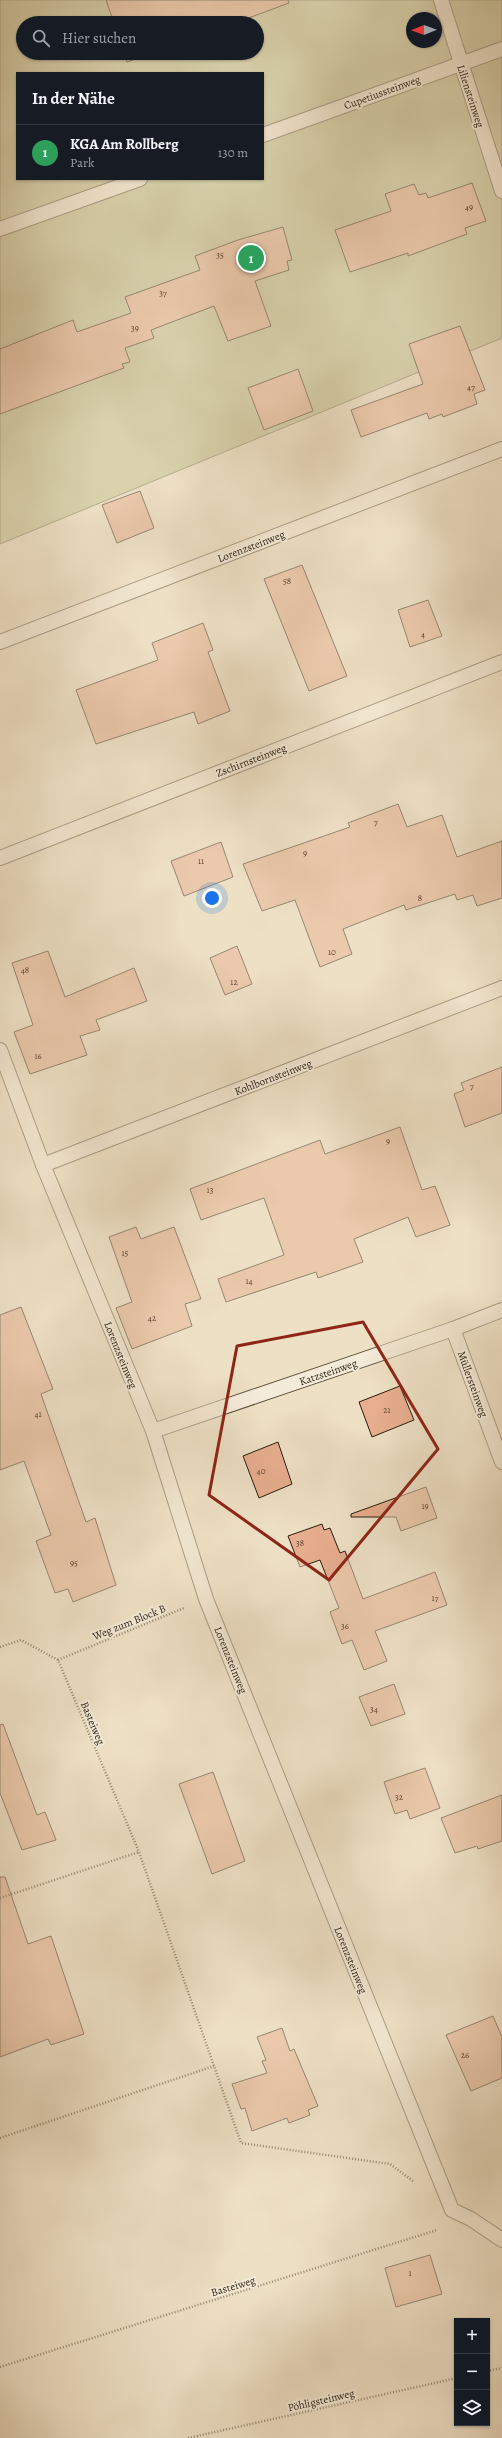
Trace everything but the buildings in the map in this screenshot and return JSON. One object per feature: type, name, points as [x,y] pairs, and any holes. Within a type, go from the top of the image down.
[{"type":"lane","name":"Liliensteinweg","points":[[442,0],[502,191]]},
{"type":"lane","name":"Cupetiussteinweg","points":[[264,135],[502,49]]},
{"type":"lane","points":[[0,229],[137,180]]},
{"type":"lane","name":"Lorenzsteinweg","points":[[0,642],[502,448]]},
{"type":"lane","name":"Zschirnsteinweg","points":[[0,858],[502,662]]},
{"type":"lane","name":"Kohlbornsteinweg","points":[[43,1165],[502,988]]},
{"type":"lane","name":"Lorenzsteinweg","points":[[0,1050],[43,1165],[153,1431],[206,1599],[452,2210],[471,2220],[502,2240]]},
{"type":"lane","name":"Katzsteinweg","points":[[153,1431],[453,1329],[502,1310]]},
{"type":"lane","name":"Müllersteinweg","points":[[453,1329],[502,1462]]},
{"type":"path","name":"Weg zum Block B","points":[[58,1660],[206,1599]]},
{"type":"path","points":[[0,1647],[21,1640],[58,1660]]},
{"type":"path","name":"Basteiweg","points":[[58,1660],[139,1852],[241,2143],[390,2164],[414,2182]]},
{"type":"path","points":[[0,1898],[139,1852]]},
{"type":"path","points":[[0,2138],[214,2066]]},
{"type":"path","name":"Basteiweg","points":[[0,2367],[471,2220]]},
{"type":"path","points":[[490,2370],[502,2368]]},
{"type":"path","name":"Pöhligsteinweg","points":[[188,2438],[454,2379]]},
{"type":"highlighted area","points":[[363,1322],[438,1449],[329,1580],[209,1495],[237,1346]]},
{"type":"green space","points":[[0,0],[502,0],[502,338],[0,544]]},
{"type":"place","name":"KGA Am Rollberg","points":[[251,258]]}]
